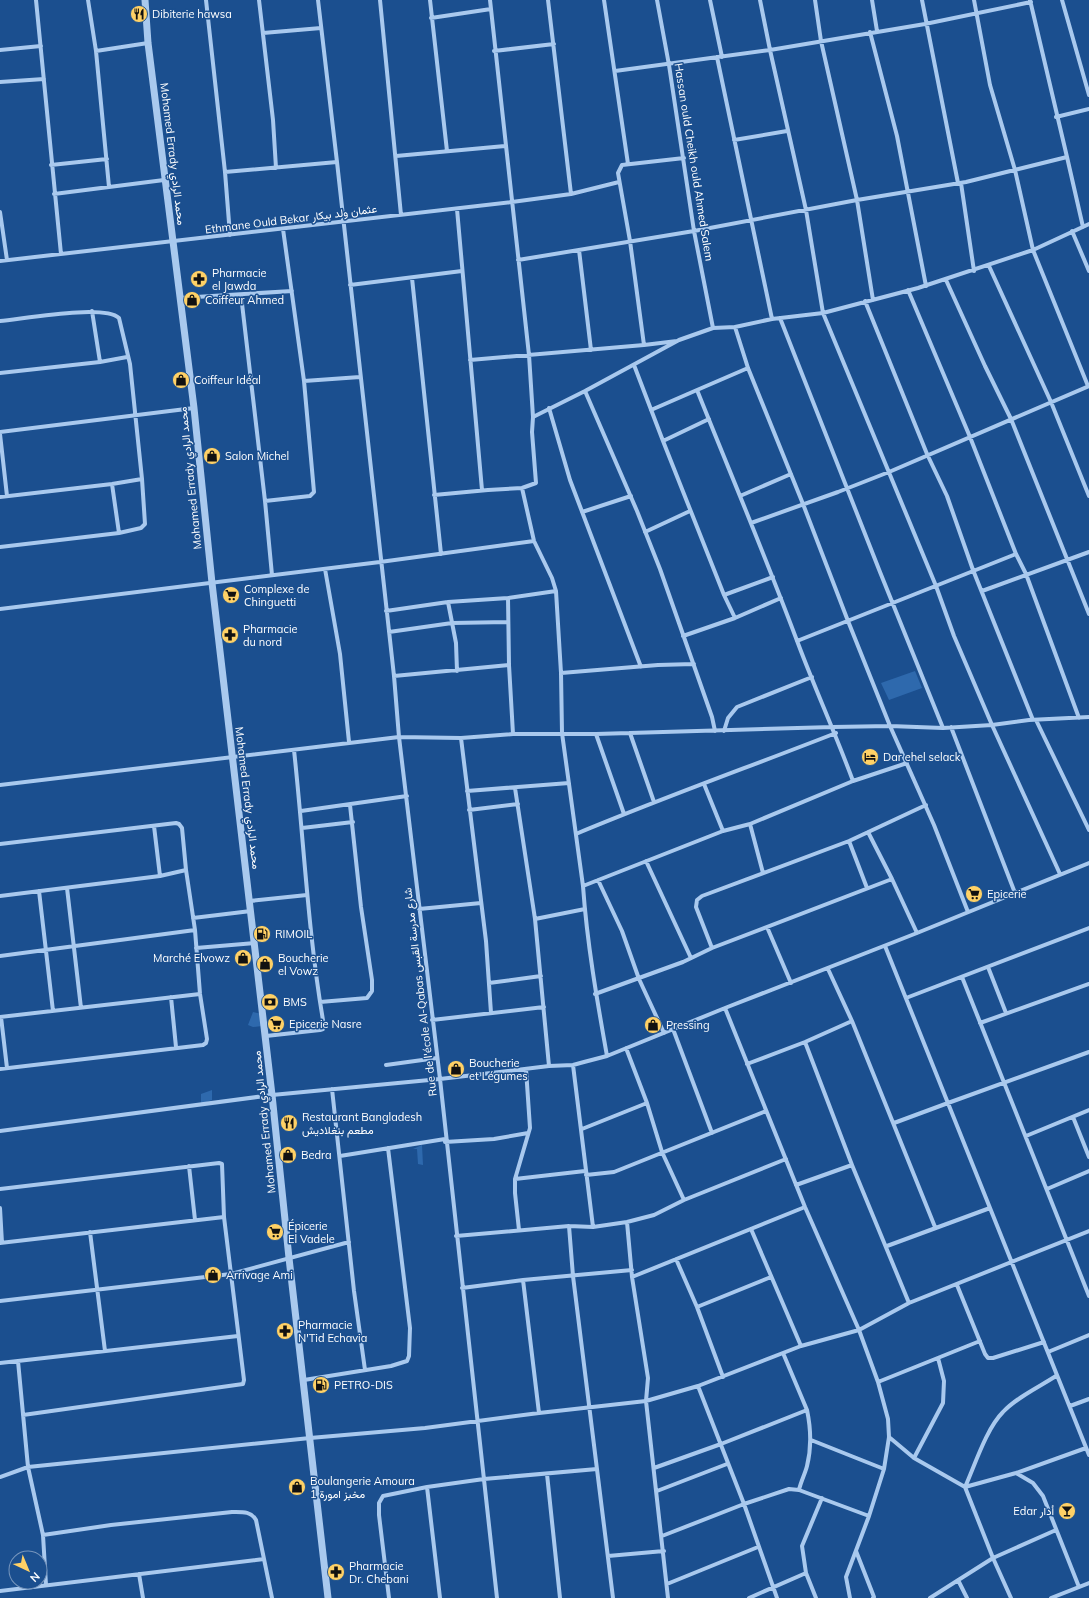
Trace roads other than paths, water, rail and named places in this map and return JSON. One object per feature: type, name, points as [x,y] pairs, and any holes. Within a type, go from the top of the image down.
[{"type":"street","points":[[36,0],[51,165],[61,254]]},
{"type":"street","points":[[88,0],[96,51],[109,187]]},
{"type":"street","name":"Mohamed Errady محمد الرادي","points":[[145,0],[148,43],[164,180],[194,408],[212,583],[266,1036],[289,1258],[328,1598]]},
{"type":"street","points":[[206,0],[225,172],[230,235]]},
{"type":"street","points":[[259,0],[273,120],[276,168]]},
{"type":"street","name":"Rue de l'école Al-Qabas شارع مدرسة القبس","points":[[318,0],[338,162],[380,562],[394,676],[399,737],[440,1079],[445,1140],[484,1479],[496,1598]]},
{"type":"street","points":[[380,0],[401,215]]},
{"type":"street","points":[[430,0],[447,152]]},
{"type":"street","points":[[434,495],[522,488],[536,483],[532,432],[533,417],[529,355],[494,51],[490,0]]},
{"type":"street","points":[[548,0],[571,194]]},
{"type":"street","points":[[604,0],[628,164]]},
{"type":"street","name":"Hassan ould Cheikh ould Ahmed Salem","points":[[658,0],[684,158],[694,231],[713,328]]},
{"type":"street","points":[[710,0],[734,140],[772,319]]},
{"type":"street","points":[[760,0],[787,131],[806,210],[823,313],[936,586],[954,636],[992,725],[1060,874]]},
{"type":"street","points":[[815,0],[822,41],[857,200],[873,300]]},
{"type":"street","points":[[872,0],[877,31]]},
{"type":"street","points":[[922,0],[925,24],[959,183],[974,270]]},
{"type":"street","points":[[751,523],[847,489],[889,472],[927,454],[1089,386],[1033,250],[1015,170],[990,86],[974,0]]},
{"type":"street","points":[[1062,0],[1089,95]]},
{"type":"street","points":[[615,71],[770,50],[870,32],[925,24],[1030,1],[1083,227]]},
{"type":"street","points":[[431,18],[491,10]]},
{"type":"street","points":[[263,33],[321,28]]},
{"type":"street","points":[[870,32],[897,136],[926,286]]},
{"type":"street","points":[[96,51],[148,43]]},
{"type":"street","points":[[494,51],[554,44]]},
{"type":"street","points":[[0,50],[41,46]]},
{"type":"street","points":[[0,82],[44,79]]},
{"type":"street","points":[[1056,117],[1089,109]]},
{"type":"street","points":[[734,140],[787,131]]},
{"type":"street","points":[[396,156],[505,146]]},
{"type":"street","points":[[518,260],[694,231],[857,200],[959,183],[1067,157]]},
{"type":"street","points":[[644,345],[630,241],[618,173],[622,165],[684,158]]},
{"type":"street","points":[[51,165],[107,159]]},
{"type":"street","points":[[225,172],[338,162]]},
{"type":"street","points":[[54,194],[164,180]]},
{"type":"street","name":"Ethmane Ould Bekar عثمان ولد بيكار","points":[[0,261],[512,202],[571,194],[619,182]]},
{"type":"street","points":[[457,209],[482,490]]},
{"type":"street","points":[[0,212],[6,260]]},
{"type":"street","points":[[533,417],[585,391],[679,340],[713,328],[735,327],[772,319],[823,313],[926,286],[1033,250],[1089,224]]},
{"type":"street","points":[[265,501],[310,496],[314,492],[304,381],[283,229]]},
{"type":"street","points":[[1072,232],[1089,271]]},
{"type":"street","points":[[579,250],[591,350]]},
{"type":"street","points":[[989,266],[1051,402],[1089,496]]},
{"type":"street","points":[[350,284],[462,271]]},
{"type":"street","points":[[412,278],[441,554]]},
{"type":"street","points":[[946,280],[1011,419],[1069,560],[1089,614]]},
{"type":"street","points":[[908,290],[970,437],[1016,554],[1026,574],[1079,718]]},
{"type":"street","points":[[180,298],[292,292]]},
{"type":"street","points":[[241,295],[272,575]]},
{"type":"street","points":[[865,302],[927,454],[947,496],[973,570],[1034,720],[1089,830]]},
{"type":"street","points":[[92,311],[100,362]]},
{"type":"street","points":[[0,321],[92,311],[115,314],[119,318],[127,357],[130,364],[142,479],[145,525],[141,528],[119,533],[0,547]]},
{"type":"street","points":[[780,318],[892,603],[943,728]]},
{"type":"street","points":[[735,327],[748,368],[803,504],[848,622],[890,726],[926,805],[968,912]]},
{"type":"street","points":[[470,360],[644,345],[679,340]]},
{"type":"street","points":[[0,373],[100,362],[127,357]]},
{"type":"street","points":[[634,365],[690,511],[724,596],[735,618]]},
{"type":"street","points":[[651,410],[748,368]]},
{"type":"street","points":[[304,381],[360,377]]},
{"type":"street","points":[[697,390],[773,577],[797,641],[836,734],[853,781]]},
{"type":"street","points":[[585,391],[631,496],[645,532],[694,664],[712,717],[715,731]]},
{"type":"street","points":[[7,496],[0,433],[194,408]]},
{"type":"street","points":[[550,408],[570,480],[640,667]]},
{"type":"street","points":[[663,441],[709,420]]},
{"type":"street","points":[[740,496],[791,474]]},
{"type":"street","points":[[0,497],[142,479]]},
{"type":"street","points":[[112,484],[119,533]]},
{"type":"street","points":[[522,488],[534,542],[552,578],[556,591],[561,673],[562,733],[584,886],[585,909],[595,994],[607,1056]]},
{"type":"street","points":[[582,512],[631,496]]},
{"type":"street","points":[[645,532],[690,511]]},
{"type":"street","points":[[0,609],[534,542]]},
{"type":"street","points":[[982,591],[1089,552]]},
{"type":"street","points":[[797,641],[1016,554]]},
{"type":"street","points":[[325,569],[340,654],[349,742]]},
{"type":"street","points":[[724,596],[773,577]]},
{"type":"street","points":[[386,611],[448,602],[508,598],[556,591]]},
{"type":"street","points":[[508,598],[509,665],[513,734]]},
{"type":"street","points":[[683,636],[735,618],[781,598]]},
{"type":"street","points":[[448,602],[456,643],[457,671]]},
{"type":"street","points":[[389,632],[452,623],[508,622]]},
{"type":"street","points":[[561,673],[694,664]]},
{"type":"street","points":[[394,676],[509,665]]},
{"type":"street","points":[[724,731],[728,718],[737,707],[812,677]]},
{"type":"street","points":[[0,784],[399,737],[461,738],[513,734],[596,734],[890,726],[943,728],[992,725],[1034,720],[1088,719]]},
{"type":"street","points":[[951,727],[1015,893]]},
{"type":"street","points":[[630,733],[654,802]]},
{"type":"street","points":[[596,734],[624,814]]},
{"type":"street","points":[[576,834],[654,802],[836,734]]},
{"type":"street","points":[[461,738],[469,810],[482,902],[490,983],[491,1013]]},
{"type":"street","points":[[266,1036],[323,1029],[324,1026],[307,895],[301,811],[294,750]]},
{"type":"street","points":[[584,886],[723,831],[750,824],[853,781],[907,763]]},
{"type":"street","points":[[467,791],[569,783]]},
{"type":"street","points":[[704,784],[723,831]]},
{"type":"street","points":[[515,788],[535,919],[549,1066]]},
{"type":"street","points":[[301,811],[407,796]]},
{"type":"street","points":[[469,810],[518,804]]},
{"type":"street","points":[[320,1002],[367,998],[372,992],[372,980],[361,907],[350,805]]},
{"type":"street","points":[[712,948],[696,907],[697,900],[702,896],[848,841],[926,805]]},
{"type":"street","points":[[302,828],[353,822]]},
{"type":"street","points":[[0,844],[176,823],[179,824],[182,828],[186,870],[195,930],[200,994],[207,1039],[203,1045],[0,1069]]},
{"type":"street","points":[[750,824],[763,873]]},
{"type":"street","points":[[154,826],[160,876]]},
{"type":"street","points":[[868,832],[917,933]]},
{"type":"street","points":[[848,841],[867,888]]},
{"type":"street","points":[[646,861],[691,958]]},
{"type":"street","points":[[0,1131],[272,1095],[440,1079],[549,1066],[573,1065],[607,1056],[725,1008],[828,969],[1089,863]]},
{"type":"street","points":[[0,896],[160,876],[186,870]]},
{"type":"street","points":[[595,994],[640,979],[712,948],[892,879]]},
{"type":"street","points":[[598,880],[622,931],[640,979],[664,1033]]},
{"type":"street","points":[[67,888],[81,1008]]},
{"type":"street","points":[[39,891],[53,1011]]},
{"type":"street","points":[[250,901],[307,895]]},
{"type":"street","points":[[419,909],[482,902]]},
{"type":"street","points":[[535,919],[585,909]]},
{"type":"street","points":[[193,918],[251,911]]},
{"type":"street","points":[[767,927],[791,983]]},
{"type":"street","points":[[906,998],[1089,928]]},
{"type":"street","points":[[0,956],[195,930]]},
{"type":"street","points":[[196,948],[255,943]]},
{"type":"street","points":[[885,946],[1089,1456]]},
{"type":"street","points":[[988,967],[1006,1013]]},
{"type":"street","points":[[828,969],[852,1021],[935,1227]]},
{"type":"street","points":[[490,983],[541,976]]},
{"type":"street","points":[[962,977],[1068,1240],[1089,1296]]},
{"type":"street","points":[[980,1023],[1089,984]]},
{"type":"street","points":[[7,1068],[0,1017],[200,994]]},
{"type":"street","points":[[171,998],[176,1047]]},
{"type":"street","points":[[432,1020],[544,1007]]},
{"type":"street","points":[[725,1008],[805,1207],[859,1330],[878,1382],[888,1418],[889,1437],[884,1469],[869,1516],[846,1577],[850,1598]]},
{"type":"street","points":[[747,1064],[805,1042],[852,1021]]},
{"type":"street","points":[[673,1029],[712,1134]]},
{"type":"street","points":[[805,1042],[852,1165],[887,1246],[909,1303]]},
{"type":"street","points":[[626,1048],[647,1103],[662,1152],[684,1200]]},
{"type":"street","points":[[894,1124],[948,1102],[1089,1052]]},
{"type":"street","points":[[386,1065],[437,1058]]},
{"type":"street","points":[[573,1065],[593,1227]]},
{"type":"street","points":[[519,1230],[515,1179],[530,1128],[526,1069]]},
{"type":"street","points":[[332,1089],[365,1370]]},
{"type":"street","points":[[582,1129],[647,1103]]},
{"type":"street","points":[[1026,1136],[1089,1110]]},
{"type":"street","points":[[515,1179],[614,1172],[662,1152],[712,1134],[766,1111]]},
{"type":"street","points":[[1073,1117],[1089,1157]]},
{"type":"street","points":[[340,1156],[445,1140],[494,1139],[528,1133]]},
{"type":"street","points":[[304,1380],[399,1364],[407,1361],[409,1356],[409,1321],[388,1148]]},
{"type":"street","points":[[456,1236],[569,1226],[593,1227],[627,1222],[654,1215],[684,1200],[786,1159]]},
{"type":"street","points":[[0,1189],[189,1166],[222,1164],[224,1216],[244,1380],[243,1384],[23,1415]]},
{"type":"street","points":[[796,1185],[852,1165]]},
{"type":"street","points":[[189,1166],[195,1220]]},
{"type":"street","points":[[1047,1189],[1089,1171]]},
{"type":"street","points":[[632,1277],[805,1207]]},
{"type":"street","points":[[0,1208],[1,1243],[224,1216]]},
{"type":"street","points":[[887,1246],[935,1227],[990,1208]]},
{"type":"street","points":[[627,1222],[632,1277],[648,1378],[646,1401],[664,1551],[668,1598]]},
{"type":"street","points":[[569,1226],[573,1276],[613,1598]]},
{"type":"street","points":[[751,1229],[801,1346]]},
{"type":"street","points":[[0,1477],[28,1467],[310,1438],[424,1428],[646,1401],[698,1386],[801,1346],[859,1330],[909,1303],[1089,1231]]},
{"type":"street","points":[[90,1232],[105,1351]]},
{"type":"street","points":[[0,1301],[231,1274],[349,1242]]},
{"type":"street","points":[[676,1259],[697,1307],[723,1377]]},
{"type":"street","points":[[462,1288],[523,1280],[632,1270]]},
{"type":"street","points":[[697,1307],[772,1277]]},
{"type":"street","points":[[523,1280],[539,1413]]},
{"type":"street","points":[[957,1285],[988,1358],[994,1358],[1044,1342]]},
{"type":"street","points":[[1048,1352],[1089,1335]]},
{"type":"street","points":[[0,1363],[238,1336]]},
{"type":"street","points":[[878,1382],[980,1342]]},
{"type":"street","points":[[784,1353],[807,1410],[810,1425],[811,1440],[806,1467],[799,1490]]},
{"type":"street","points":[[914,1458],[943,1403],[944,1381],[938,1358]]},
{"type":"street","points":[[18,1361],[28,1467],[43,1535],[44,1550]]},
{"type":"street","points":[[965,1487],[995,1422],[1003,1412],[1056,1376]]},
{"type":"street","points":[[698,1386],[721,1444],[727,1464],[744,1504],[777,1598]]},
{"type":"street","points":[[1070,1406],[1089,1399]]},
{"type":"street","points":[[654,1468],[721,1444],[807,1410]]},
{"type":"street","points":[[889,1437],[914,1458],[965,1487],[1010,1598]]},
{"type":"street","points":[[811,1440],[884,1469]]},
{"type":"street","points":[[965,1487],[1016,1473],[1086,1448]]},
{"type":"street","points":[[657,1491],[727,1464]]},
{"type":"street","points":[[389,1598],[379,1515],[379,1503],[383,1496],[427,1487],[484,1479],[597,1469]]},
{"type":"street","points":[[1016,1473],[1038,1488],[1043,1496],[1079,1587]]},
{"type":"street","points":[[547,1474],[560,1598]]},
{"type":"street","points":[[427,1487],[440,1598]]},
{"type":"street","points":[[662,1536],[744,1504],[789,1489],[799,1490],[869,1516]]},
{"type":"street","points":[[816,1598],[806,1573],[802,1543],[822,1498]]},
{"type":"street","points":[[43,1535],[111,1525],[232,1512],[249,1513],[253,1515],[256,1520],[272,1598]]},
{"type":"street","points":[[930,1598],[993,1558],[1056,1530]]},
{"type":"street","points":[[666,1584],[758,1547]]},
{"type":"street","points":[[608,1556],[664,1551]]},
{"type":"street","points":[[856,1551],[873,1598]]},
{"type":"street","points":[[48,1585],[264,1559]]},
{"type":"street","points":[[749,1598],[806,1573]]},
{"type":"street","points":[[139,1574],[143,1598]]},
{"type":"street","points":[[958,1580],[967,1598]]},
{"type":"street","points":[[1051,1598],[1089,1583]]},
{"type":"place","name":"Dibiterie hawsa","points":[[139,14]]},
{"type":"place","name":"Pharmacie el Jawda","points":[[199,279]]},
{"type":"place","name":"Coiffeur Ahmed","points":[[192,300]]},
{"type":"place","name":"Coiffeur Idéal","points":[[181,380]]},
{"type":"place","name":"Salon Michel","points":[[212,456]]},
{"type":"place","name":"Complexe de Chinguetti","points":[[231,595]]},
{"type":"place","name":"Pharmacie du nord","points":[[230,635]]},
{"type":"place","name":"Dar ehel selack","points":[[870,757]]},
{"type":"place","name":"Epicerie","points":[[974,894]]},
{"type":"place","name":"RIMOIL","points":[[262,934]]},
{"type":"place","name":"Marché Elvowz","points":[[243,958]]},
{"type":"place","name":"Boucherie el Vowz","points":[[265,964]]},
{"type":"place","name":"BMS","points":[[270,1002]]},
{"type":"place","name":"Epicerie Nasre","points":[[276,1024]]},
{"type":"place","name":"Pressing","points":[[653,1025]]},
{"type":"place","name":"Boucherie et Légumes","points":[[456,1069]]},
{"type":"place","name":"Restaurant Bangladesh مطعم بنغلاديش","points":[[289,1123]]},
{"type":"place","name":"Bedra","points":[[288,1155]]},
{"type":"place","name":"Épicerie El Vadele","points":[[275,1232]]},
{"type":"place","name":"Arrivage Ami","points":[[213,1275]]},
{"type":"place","name":"Pharmacie N'Tid Echavia","points":[[285,1331]]},
{"type":"place","name":"PETRO-DIS","points":[[321,1385]]},
{"type":"place","name":"Boulangerie Amoura 1 مخبز امورة","points":[[297,1487]]},
{"type":"place","name":"Edar أدار","points":[[1067,1511]]},
{"type":"place","name":"Pharmacie Dr. Chebani","points":[[336,1572]]}]
